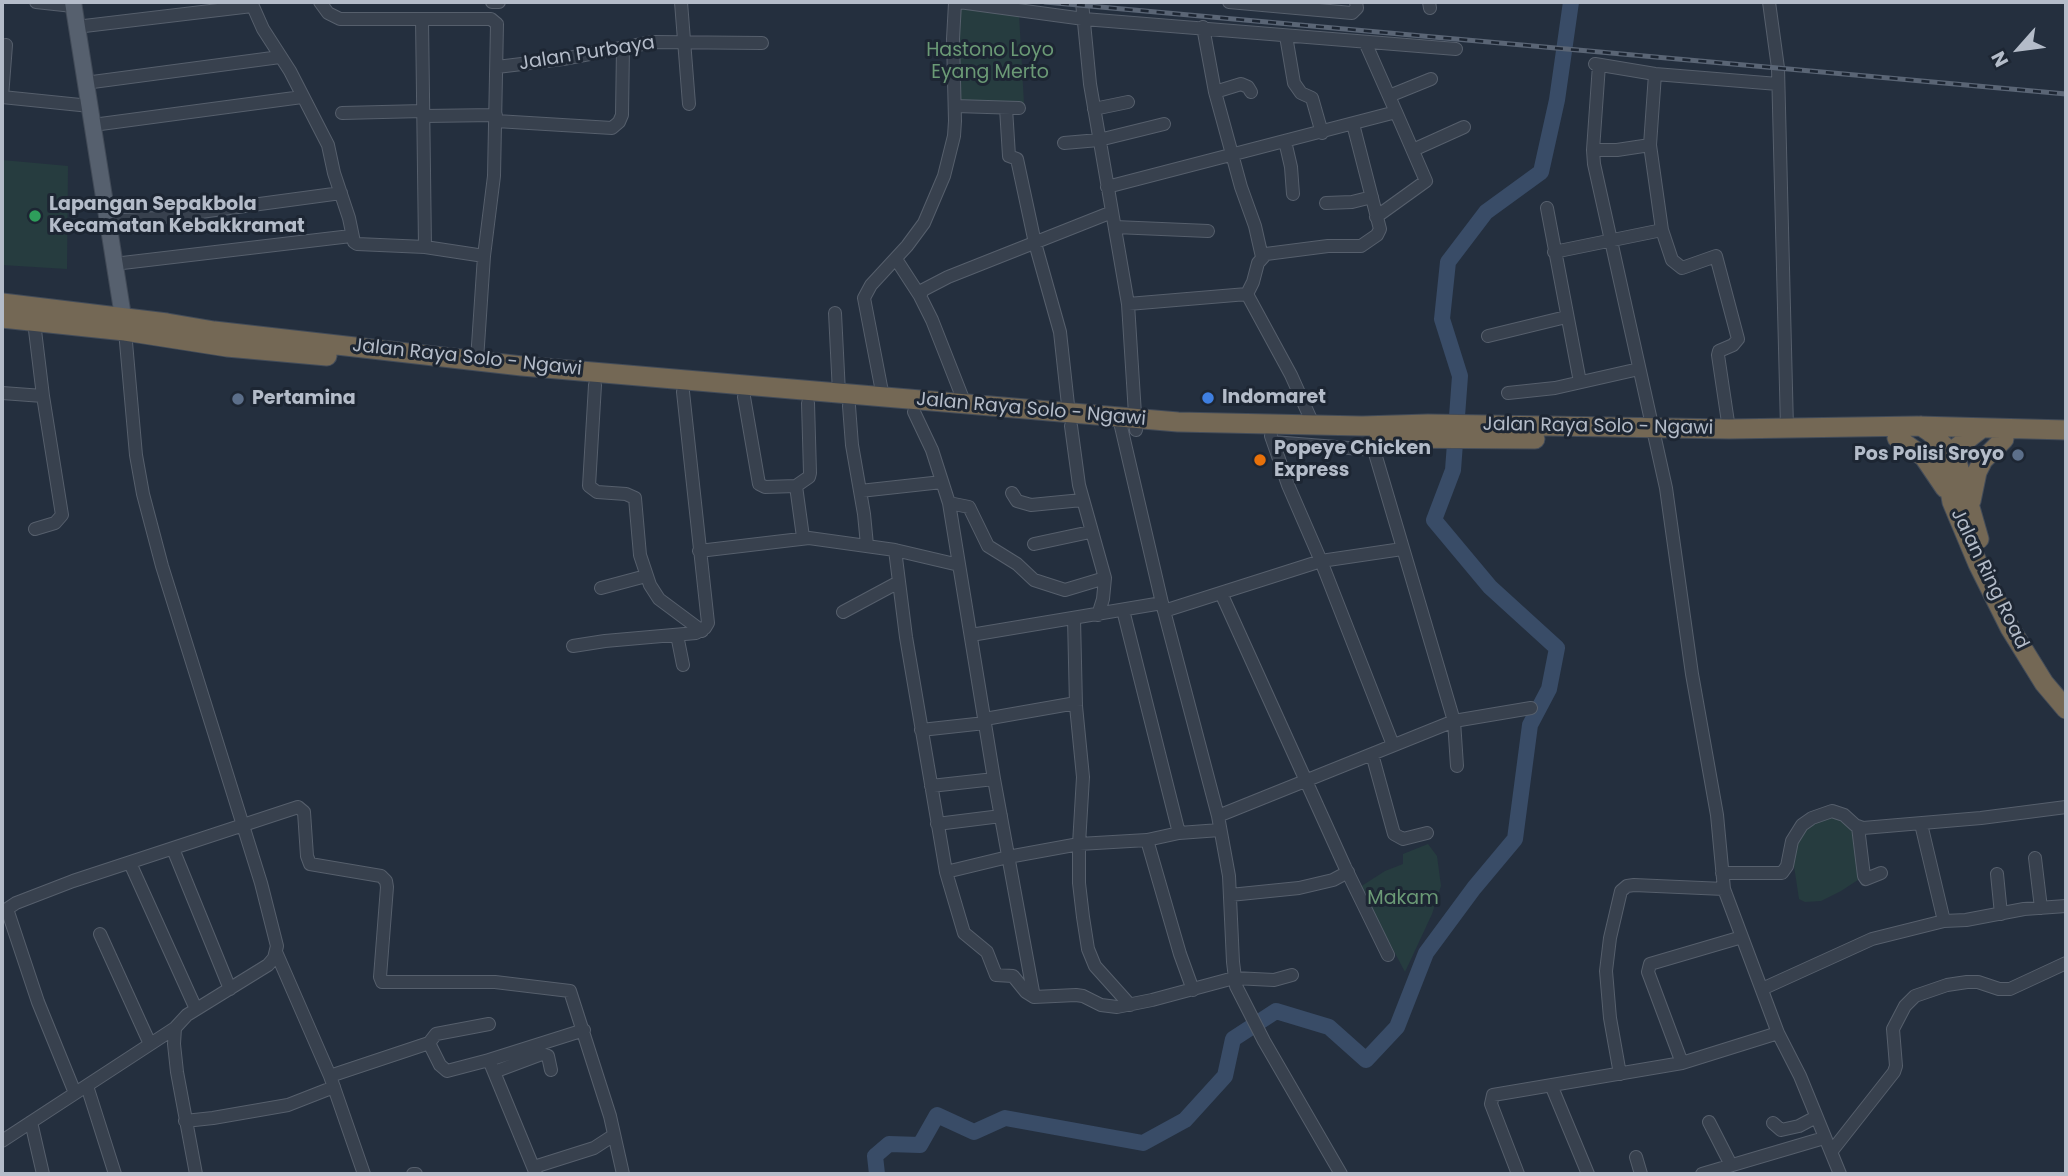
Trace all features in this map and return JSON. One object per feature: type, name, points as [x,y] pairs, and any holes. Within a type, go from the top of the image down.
[{"type":"highway","name":"Jalan Raya Solo - Ngawi","points":[[2,303],[124,324],[238,348],[595,385],[808,403],[883,397],[965,404],[1070,420]]},
{"type":"highway","name":"Jalan Raya Solo - Ngawi","points":[[2,318],[214,331],[844,399],[914,412],[1128,424],[1272,439],[1480,432],[1726,439],[1897,439],[1928,432]]},
{"type":"highway","name":"Jalan Raya Solo - Ngawi","points":[[1128,424],[1313,424],[1436,432]]},
{"type":"highway","name":"Jalan Raya Solo - Ngawi","points":[[1653,435],[1787,428],[1975,433],[2066,430]]},
{"type":"highway","points":[[1928,432],[1951,452],[1975,433]]},
{"type":"highway","name":"Jalan Raya Solo - Ngawi","points":[[1975,433],[2004,439],[2066,441]]},
{"type":"highway","points":[[1897,439],[1924,457],[1961,505],[1983,460],[2004,439]]},
{"type":"highway","name":"Jalan Ring Road","points":[[1951,452],[1959,466],[1961,505],[1978,564],[2010,628],[2044,683],[2066,709]]},
{"type":"highway","name":"Jalan Ring Road","points":[[1961,505],[2006,595],[2039,653],[2066,690]]},
{"type":"main road","points":[[73,4],[124,324]]},
{"type":"street","points":[[36,2],[73,4]]},
{"type":"street","points":[[320,2],[328,13],[336,18],[494,20],[498,27],[494,176],[484,256],[477,360]]},
{"type":"street","points":[[492,2],[499,2]]},
{"type":"street","points":[[681,2],[689,104]]},
{"type":"street","points":[[883,397],[864,298],[871,285],[896,259],[924,223],[939,191],[954,136],[956,106],[953,39],[955,4],[958,2],[1084,19],[1456,49]]},
{"type":"street","points":[[1082,2],[1094,108],[1128,304],[1128,424],[1163,607],[1218,816],[1227,863],[1234,978],[1238,993],[1341,1174]]},
{"type":"street","points":[[1230,2],[1352,13],[1357,8],[1356,2]]},
{"type":"street","points":[[1769,2],[1776,44],[1778,84],[1787,428]]},
{"type":"street","points":[[76,27],[251,4],[290,71],[328,145],[349,218],[351,236],[358,244],[425,247],[484,256]]},
{"type":"street","points":[[422,19],[425,247]]},
{"type":"street","points":[[1203,27],[1215,92],[1262,257],[1247,293]]},
{"type":"street","points":[[1286,36],[1294,83],[1301,93],[1312,98],[1322,132]]},
{"type":"street","name":"Jalan Purbaya","points":[[497,67],[563,59],[653,42],[762,43]]},
{"type":"street","points":[[1365,42],[1426,181],[1376,217]]},
{"type":"street","points":[[6,45],[2,97],[90,106]]},
{"type":"street","points":[[342,113],[496,118],[612,128],[619,122],[622,114],[623,47]]},
{"type":"street","points":[[85,83],[280,57]]},
{"type":"street","points":[[1778,84],[1655,74],[1597,65],[1593,150],[1666,488],[1692,674],[1710,770],[1724,889],[1778,1033],[1800,1076],[1840,1174]]},
{"type":"street","points":[[1655,74],[1650,145],[1662,230],[1670,255],[1679,267],[1716,256],[1738,339],[1733,345],[1719,351],[1718,355],[1729,429]]},
{"type":"street","points":[[1389,96],[1431,79]]},
{"type":"street","points":[[1215,92],[1241,85],[1248,87],[1251,92]]},
{"type":"street","points":[[93,125],[302,97]]},
{"type":"street","points":[[1094,108],[1128,102]]},
{"type":"street","points":[[956,106],[1013,108],[1009,156],[1017,159],[1035,243],[1060,332],[1082,500],[1105,578],[1098,615]]},
{"type":"street","points":[[1107,187],[1396,112]]},
{"type":"street","points":[[1064,143],[1099,140],[1164,124]]},
{"type":"street","points":[[1262,257],[1272,252],[1328,246],[1361,246],[1377,235],[1380,229],[1353,124]]},
{"type":"street","points":[[1413,150],[1464,127]]},
{"type":"street","points":[[1285,141],[1292,167],[1293,194]]},
{"type":"street","points":[[1593,150],[1650,145]]},
{"type":"street","points":[[108,221],[182,215],[341,193]]},
{"type":"street","points":[[1326,204],[1371,197]]},
{"type":"street","points":[[1547,208],[1553,252],[1580,382]]},
{"type":"street","points":[[920,296],[929,285],[1112,212]]},
{"type":"street","points":[[1115,227],[1208,231]]},
{"type":"street","points":[[1553,252],[1662,230]]},
{"type":"street","points":[[114,264],[351,236]]},
{"type":"street","points":[[896,259],[932,320],[965,404]]},
{"type":"street","points":[[1128,304],[1247,293]]},
{"type":"street","points":[[1247,293],[1291,375],[1313,424]]},
{"type":"street","points":[[835,313],[844,399],[867,545]]},
{"type":"street","points":[[1488,337],[1566,317]]},
{"type":"street","points":[[34,322],[62,515],[55,523],[35,529]]},
{"type":"street","points":[[124,324],[136,455],[143,494],[162,565],[263,893],[276,940],[276,952],[332,1082],[364,1174]]},
{"type":"street","points":[[1508,394],[1639,369]]},
{"type":"street","points":[[595,385],[589,486],[597,492],[626,494],[635,498],[637,538],[646,576],[659,599],[702,631]]},
{"type":"street","points":[[573,646],[702,631],[708,623],[683,392]]},
{"type":"street","points":[[2,393],[43,396]]},
{"type":"street","points":[[744,397],[760,484],[765,487],[796,486],[809,477],[808,403]]},
{"type":"street","points":[[914,412],[932,450],[949,503],[994,779],[1034,997]]},
{"type":"street","points":[[1393,745],[1272,439],[1374,450],[1454,721],[1457,766]]},
{"type":"street","points":[[860,491],[942,482]]},
{"type":"street","points":[[796,486],[803,537]]},
{"type":"street","points":[[1012,493],[1017,501],[1031,506],[1082,500]]},
{"type":"street","points":[[949,503],[968,507],[988,546],[1017,564],[1034,580],[1065,590],[1105,578]]},
{"type":"street","points":[[1034,544],[1090,532]]},
{"type":"street","points":[[699,551],[803,537],[895,550],[959,565]]},
{"type":"street","points":[[971,635],[1122,610],[1163,607],[1221,593],[1321,561],[1402,549]]},
{"type":"street","points":[[895,550],[897,583],[946,872],[966,936],[986,952],[996,975],[1013,976],[1026,992],[1034,997],[1076,995],[1108,1007],[1130,1005],[1234,978],[1274,980],[1292,975]]},
{"type":"street","points":[[601,588],[646,576]]},
{"type":"street","points":[[843,612],[897,583]]},
{"type":"street","points":[[1221,593],[1388,955]]},
{"type":"street","points":[[1122,610],[1179,834]]},
{"type":"street","points":[[1074,618],[1076,704],[1083,777],[1079,844],[1082,906],[1092,960],[1130,1005]]},
{"type":"street","points":[[677,635],[683,665]]},
{"type":"street","points":[[921,730],[1076,704]]},
{"type":"street","points":[[1218,816],[1454,721],[1531,708]]},
{"type":"street","points":[[1372,754],[1394,834],[1403,839],[1427,833]]},
{"type":"street","points":[[931,786],[994,779]]},
{"type":"street","points":[[1722,873],[1782,873],[1787,866],[1792,841],[1802,825],[1825,813],[1839,812],[1858,827],[1920,824],[2066,807]]},
{"type":"street","points":[[75,1093],[38,1002],[6,909],[73,881],[241,825],[301,808],[304,812],[310,864],[382,876],[387,887],[380,977],[382,982],[495,982],[570,991],[584,1030],[623,1174]]},
{"type":"street","points":[[937,824],[1001,816]]},
{"type":"street","points":[[1920,824],[1944,921]]},
{"type":"street","points":[[1858,827],[1864,876],[1866,879],[1881,873]]},
{"type":"street","points":[[946,872],[1079,844],[1147,840],[1220,830]]},
{"type":"street","points":[[1147,840],[1193,990]]},
{"type":"street","points":[[173,849],[230,989]]},
{"type":"street","points":[[2035,858],[2042,908]]},
{"type":"street","points":[[130,863],[196,1009]]},
{"type":"street","points":[[1230,895],[1299,888],[1333,880],[1348,873]]},
{"type":"street","points":[[1997,874],[2001,914]]},
{"type":"street","points":[[1620,1074],[1608,1004],[1606,971],[1610,938],[1621,891],[1634,885],[1724,889]]},
{"type":"street","points":[[1762,989],[1872,939],[1944,921],[2066,906]]},
{"type":"street","points":[[100,934],[150,1044]]},
{"type":"street","points":[[1682,1063],[1648,972],[1650,964],[1742,937]]},
{"type":"street","points":[[2,1141],[175,1028],[180,1020],[196,1009],[268,965],[276,952]]},
{"type":"street","points":[[1831,1152],[1894,1072],[1896,1066],[1893,1029],[1905,1006],[1915,996],[1947,985],[1967,982],[2010,989],[2066,962]]},
{"type":"street","points":[[185,1121],[288,1105],[332,1082],[429,1043],[436,1034],[489,1024]]},
{"type":"street","points":[[175,1028],[175,1058],[196,1174]]},
{"type":"street","points":[[492,1066],[584,1030]]},
{"type":"street","points":[[1518,1174],[1492,1099],[1497,1094],[1682,1063],[1778,1033]]},
{"type":"street","points":[[429,1043],[440,1065],[447,1071],[492,1066],[542,1054],[548,1056],[551,1070]]},
{"type":"street","points":[[492,1066],[535,1171],[594,1148],[614,1135]]},
{"type":"street","points":[[1551,1085],[1588,1174]]},
{"type":"street","points":[[87,1086],[116,1174]]},
{"type":"street","points":[[1773,1123],[1781,1130],[1798,1126],[1816,1117]]},
{"type":"street","points":[[31,1122],[43,1174]]},
{"type":"street","points":[[1709,1122],[1734,1168]]},
{"type":"street","points":[[1702,1174],[1734,1168],[1824,1138]]},
{"type":"street","points":[[1636,1157],[1641,1174]]},
{"type":"green space","name":"Hastono Loyo Eyang Merto","points":[[960,7],[1019,14],[1024,104],[958,103],[957,14]]},
{"type":"green space","name":"Lapangan Sepakbola Kecamatan Kebakkramat","points":[[2,160],[68,166],[67,269],[2,265]]},
{"type":"green space","points":[[1834,814],[1855,829],[1861,878],[1821,901],[1805,902],[1799,899],[1792,853],[1808,825]]},
{"type":"green space","name":"Makam","points":[[1428,844],[1437,856],[1441,886],[1432,914],[1405,972],[1360,887],[1385,871],[1403,864],[1403,854]]},
{"type":"waterway","points":[[877,1174],[875,1156],[889,1144],[920,1145],[937,1115],[974,1132],[1005,1118],[1143,1143],[1185,1120],[1225,1076],[1233,1039],[1276,1011],[1329,1027],[1366,1060],[1397,1027],[1426,953],[1474,888],[1515,839],[1530,725],[1549,689],[1557,648],[1490,587],[1434,520],[1453,470],[1460,376],[1442,319],[1448,262],[1486,212],[1541,172],[1557,100],[1571,2]]},
{"type":"railway","points":[[1045,2],[2066,94]]},
{"type":"place","name":"Lapangan Sepakbola Kecamatan Kebakkramat","points":[[35,216]]},
{"type":"place","name":"Indomaret","points":[[1208,398]]},
{"type":"place","name":"Pertamina","points":[[238,399]]},
{"type":"place","name":"Pos Polisi Sroyo","points":[[2018,455]]},
{"type":"place","name":"Popeye Chicken Express","points":[[1260,460]]}]
